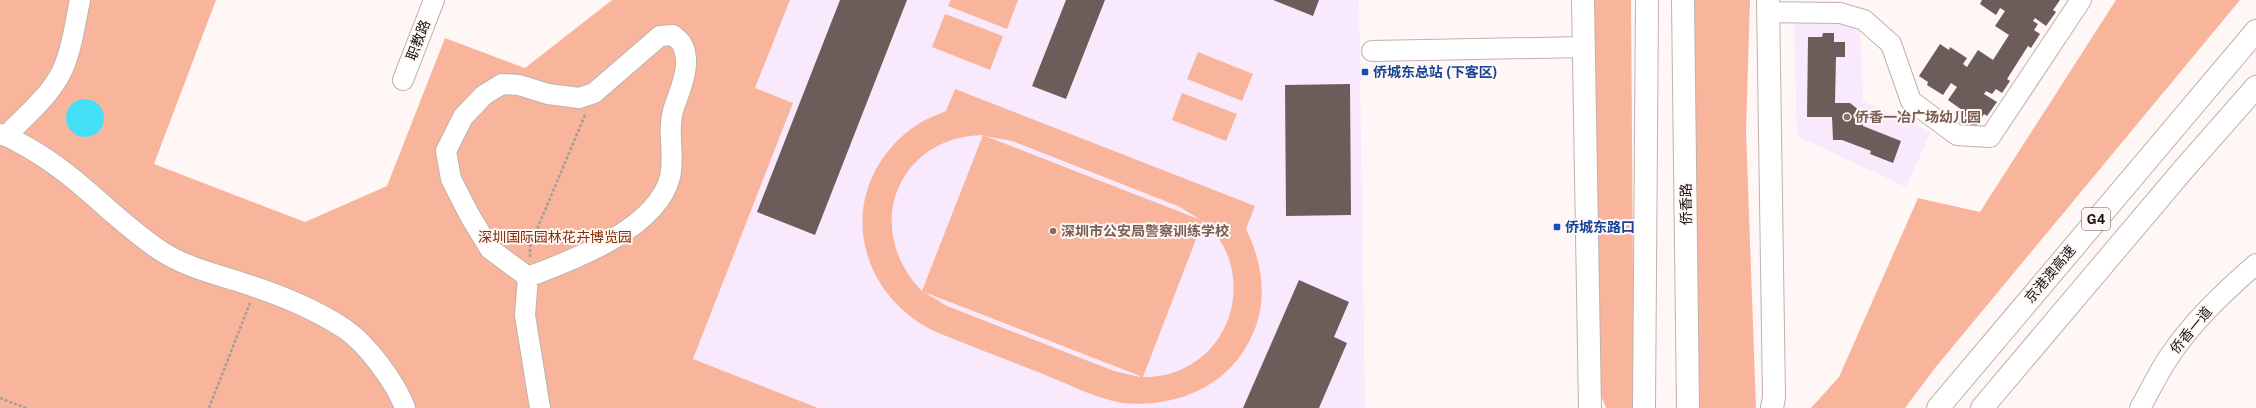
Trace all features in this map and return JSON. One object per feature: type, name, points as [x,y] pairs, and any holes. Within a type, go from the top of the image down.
[{"type":"main road","points":[[1584,0],[1590,408]]},
{"type":"main road","points":[[1644,408],[1647,0]]},
{"type":"main road","name":"侨香路","points":[[1683,0],[1688,408]]},
{"type":"main road","points":[[1768,6],[1772,408]]},
{"type":"main road","name":"京港澳高速","points":[[1938,408],[2256,31]]},
{"type":"main road","name":"G4","points":[[1982,408],[2183,170],[2256,87]]},
{"type":"main road","points":[[1589,372],[1600,408]]},
{"type":"street","points":[[80,0],[70,52],[61,72],[42,99],[3,135],[45,157],[82,184],[133,231],[163,252],[193,267],[256,287],[312,309],[346,330],[378,363],[400,396],[405,408]]},
{"type":"street","name":"职教路","points":[[403,80],[434,0]]},
{"type":"street","points":[[1768,6],[1840,13],[1864,20],[1891,44],[1911,100],[1957,135],[1990,137],[2081,0]]},
{"type":"street","points":[[673,35],[683,45],[686,59],[684,79],[673,113],[670,177],[662,196],[636,224],[584,256],[528,277],[490,249],[470,216],[451,179],[446,151],[463,117],[484,95],[502,84],[519,85],[548,94],[579,98],[594,93],[660,36],[673,35]]},
{"type":"street","points":[[1372,51],[1584,47]]},
{"type":"street","name":"侨香一道","points":[[2140,408],[2168,357],[2195,322],[2225,291],[2256,264]]},
{"type":"street","points":[[528,277],[525,315],[540,408]]},
{"type":"path","points":[[528,277],[530,246],[594,93]]},
{"type":"path","points":[[209,408],[256,287]]},
{"type":"path","points":[[0,398],[26,408]]},
{"type":"shaded area","name":"深圳市公安局警察训练学校","points":[[790,0],[1359,0],[1365,408],[818,408],[693,359],[793,103],[755,88]]},
{"type":"shaded area","name":"侨香一冶广场幼儿园","points":[[1860,22],[1863,101],[1931,132],[1906,187],[1797,136],[1794,24]]},
{"type":"green space","name":"深圳国际园林花卉博览园","points":[[0,0],[216,0],[154,164],[305,222],[387,186],[445,38],[525,68],[612,0],[790,0],[755,88],[793,103],[693,359],[818,408],[0,408]]},
{"type":"green space","points":[[951,0],[1018,0],[1007,29],[948,6]]},
{"type":"green space","points":[[1590,0],[1631,0],[1634,408],[1606,408],[1589,365]]},
{"type":"green space","points":[[1692,0],[1750,0],[1746,131],[1756,408],[1695,408]]},
{"type":"green space","points":[[2116,0],[2240,0],[1935,368],[1905,408],[1811,408],[1839,377],[1918,198],[1980,212]]},
{"type":"green space","points":[[945,14],[1003,36],[990,70],[932,47]]},
{"type":"green space","points":[[1198,52],[1253,74],[1242,101],[1187,79]]},
{"type":"green space","points":[[955,89],[1255,206],[1246,229],[1257,259],[1260,273],[1262,288],[1261,303],[1253,333],[1236,362],[1223,375],[1209,385],[1193,393],[1176,399],[1159,402],[1140,404],[1122,403],[1092,394],[936,332],[908,314],[886,292],[871,265],[864,237],[863,208],[871,180],[887,153],[915,126],[946,111]],"holes":[[[983,135],[922,291],[904,267],[894,241],[892,215],[897,191],[910,169],[928,152],[953,140]],[[985,136],[1012,141],[1178,206],[1201,220]],[[1203,221],[1218,238],[1228,257],[1233,278],[1233,299],[1228,320],[1218,339],[1203,356],[1184,368],[1169,374],[1143,377]],[[924,292],[1140,377],[1114,371],[947,306]]]},
{"type":"green space","points":[[1182,93],[1237,114],[1226,141],[1172,120]]},
{"type":"water","points":[[81,99],[89,99],[99,104],[103,111],[103,125],[99,132],[89,137],[81,137],[71,132],[69,129],[66,122],[66,114],[71,104],[74,102]]},
{"type":"building","points":[[840,0],[907,0],[815,235],[757,212]]},
{"type":"building","points":[[1066,0],[1105,0],[1066,99],[1032,86]]},
{"type":"building","points":[[1273,0],[1319,0],[1313,16]]},
{"type":"building","points":[[1982,0],[2060,0],[2053,10],[2056,12],[2046,26],[2035,18],[2033,21],[2038,24],[2034,30],[2040,34],[2031,48],[2028,46],[2007,79],[2010,81],[2002,93],[1996,89],[1992,94],[1986,91],[1984,94],[1997,102],[1987,116],[1984,114],[1973,131],[1956,119],[1962,110],[1948,100],[1957,87],[1951,83],[1943,95],[1927,85],[1928,82],[1919,76],[1940,44],[1949,50],[1950,47],[1967,58],[1963,64],[1967,67],[1978,50],[1993,60],[2009,35],[1995,26],[2005,11],[2000,8],[1996,15],[1980,4]]},
{"type":"building","points":[[1823,33],[1834,33],[1834,42],[1845,42],[1845,57],[1836,57],[1835,103],[1850,103],[1859,110],[1863,126],[1901,141],[1893,163],[1870,154],[1871,151],[1842,140],[1833,140],[1832,117],[1807,117],[1808,37],[1822,37]]},
{"type":"building","points":[[1350,84],[1351,215],[1286,216],[1285,85]]},
{"type":"building","points":[[1299,280],[1349,302],[1334,337],[1347,343],[1319,408],[1243,408]]},
{"type":"place","name":"侨城东总站 (下客区)","points":[[1365,72]]},
{"type":"place","name":"侨香一冶广场幼儿园","points":[[1847,117]]},
{"type":"place","name":"侨城东路口","points":[[1557,227]]},
{"type":"place","name":"深圳市公安局警察训练学校","points":[[1053,231]]}]
